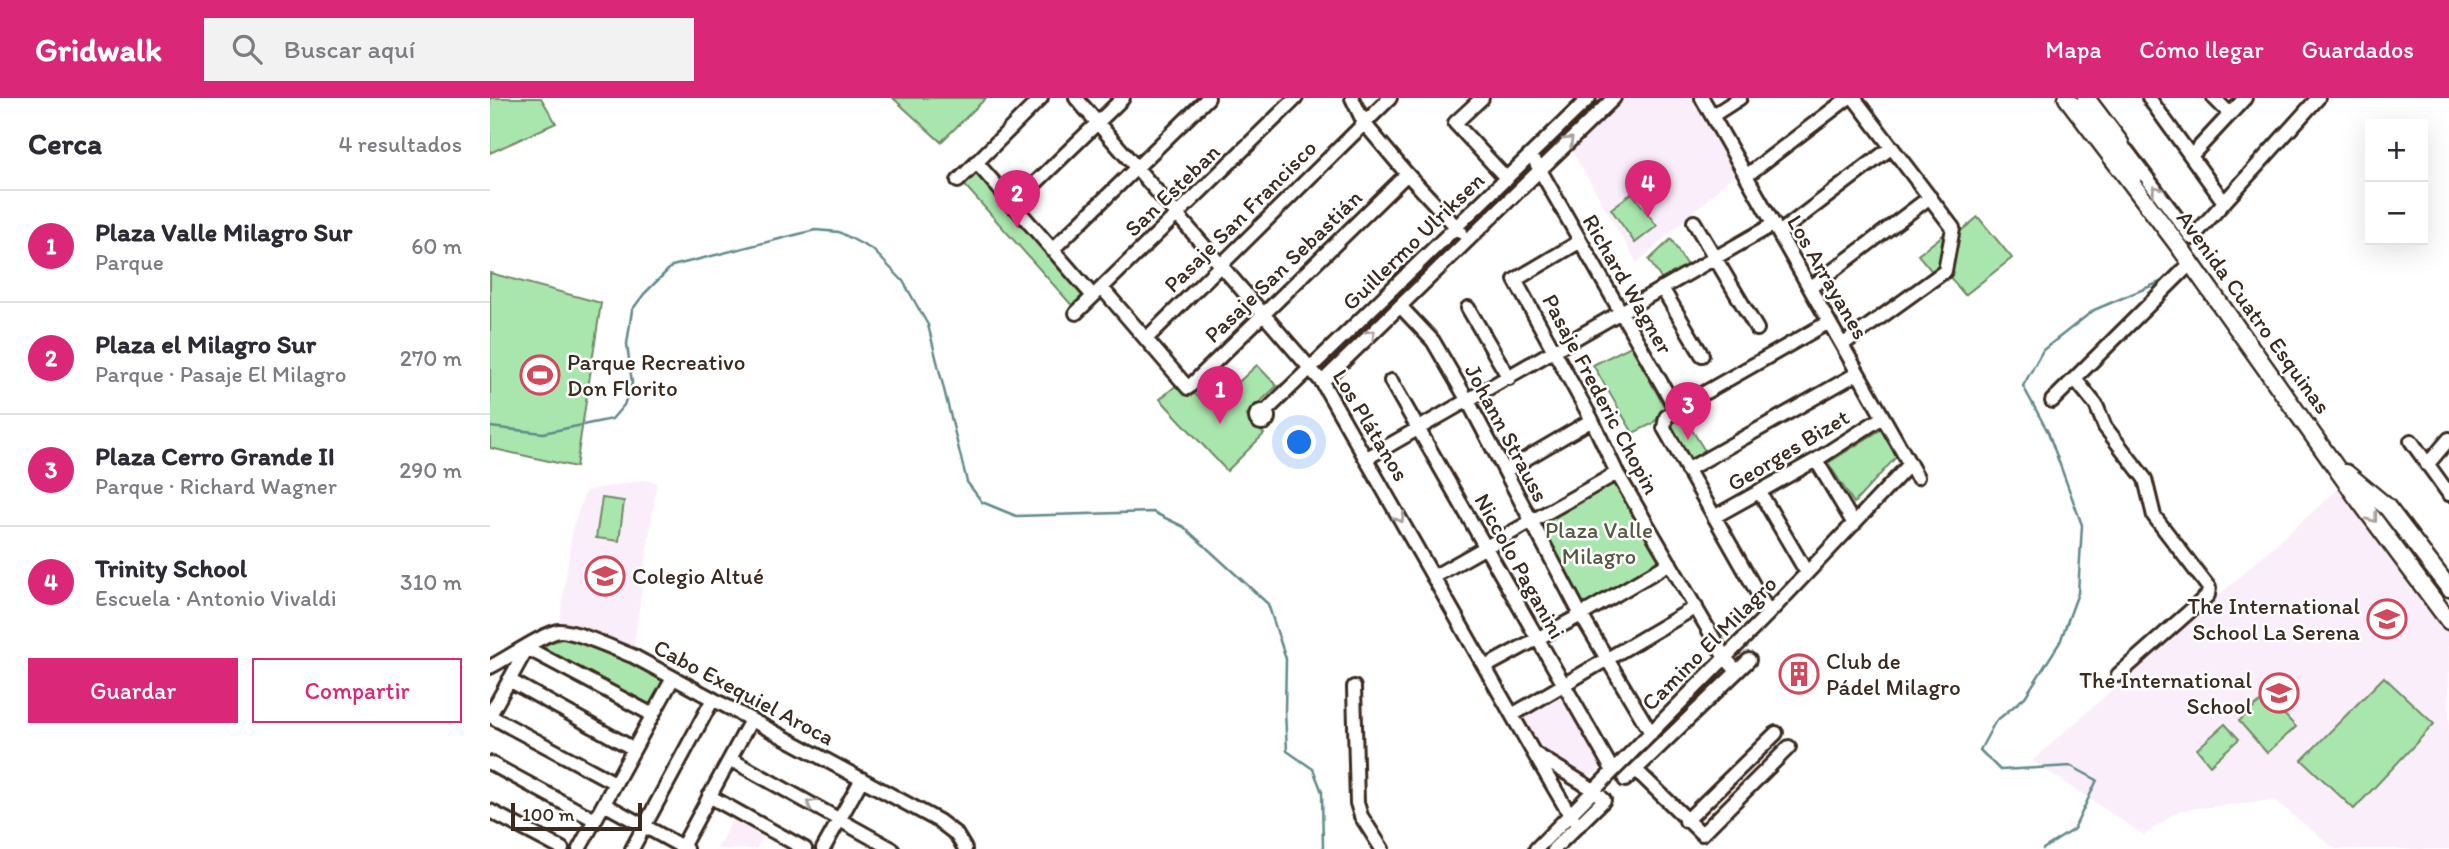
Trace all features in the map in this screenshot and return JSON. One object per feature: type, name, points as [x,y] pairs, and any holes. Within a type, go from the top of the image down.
[{"type":"main road","name":"Avenida Cuatro Esquinas","points":[[2067,98],[2137,189],[2359,500],[2449,621]]},
{"type":"main road","name":"Avenida Cuatro Esquinas","points":[[2086,98],[2120,143],[2137,189]]},
{"type":"main road","name":"Avenida Cuatro Esquinas","points":[[2334,462],[2387,507],[2448,583]]},
{"type":"main road","points":[[2409,566],[2429,583],[2449,610]]},
{"type":"street","points":[[958,181],[1041,98]]},
{"type":"street","name":"Los Plátanos","points":[[1076,98],[1322,382],[1532,750],[1575,820]]},
{"type":"street","points":[[1012,206],[1123,98]]},
{"type":"street","points":[[1052,250],[1208,98]]},
{"type":"street","name":"San Esteban","points":[[1076,313],[1297,98]]},
{"type":"street","points":[[1352,98],[1364,123],[1468,240]]},
{"type":"street","name":"Pasaje San Francisco","points":[[1146,339],[1390,98]]},
{"type":"street","points":[[1482,98],[1455,123],[1507,179]]},
{"type":"street","name":"Guillermo Ulriksen","points":[[1265,412],[1590,98]]},
{"type":"street","name":"Guillermo Ulriksen","points":[[1322,382],[1614,98]]},
{"type":"street","name":"Los Arrayanes","points":[[1702,98],[1917,477]]},
{"type":"street","points":[[1713,116],[1740,98]]},
{"type":"street","points":[[1746,176],[1851,98],[1953,228],[1945,271],[1842,345]]},
{"type":"street","points":[[2149,98],[2224,202],[2318,98]]},
{"type":"street","points":[[2214,98],[2230,114]]},
{"type":"street","points":[[2191,156],[2245,98]]},
{"type":"street","name":"Avenida Cuatro Esquinas","points":[[2120,143],[2192,238],[2224,202]]},
{"type":"street","points":[[1367,458],[1509,379],[1715,258],[1776,229],[1892,147]]},
{"type":"street","name":"Richard Wagner","points":[[1530,156],[1541,169],[1579,242],[1676,410]]},
{"type":"street","points":[[976,162],[1052,250],[1146,339]]},
{"type":"street","name":"Pasaje San Sebastián","points":[[1146,339],[1188,388],[1407,174]]},
{"type":"street","points":[[1810,288],[1930,197]]},
{"type":"street","points":[[1694,222],[1757,329]]},
{"type":"street","name":"Pasaje Frederic Chopin","points":[[1579,242],[1515,280],[1592,420],[1617,472],[1725,658],[1737,671]]},
{"type":"street","points":[[2052,401],[2191,263]]},
{"type":"street","points":[[1662,288],[1702,355]]},
{"type":"street","name":"Johann Strauss","points":[[1400,306],[1433,341],[1468,401],[1581,615],[1651,733]]},
{"type":"street","points":[[1468,308],[1509,379]]},
{"type":"street","points":[[1769,613],[1664,428],[1666,417],[1829,322]]},
{"type":"street","points":[[1687,470],[1858,373]]},
{"type":"street","points":[[2076,379],[2096,405],[2105,427],[2145,479],[2154,516],[2209,588],[2208,595],[2118,675]]},
{"type":"street","name":"Niccolo Paganini","points":[[1391,381],[1613,771]]},
{"type":"street","name":"Georges Bizet","points":[[1714,517],[1816,460],[1883,417]]},
{"type":"street","points":[[1505,471],[1592,420]]},
{"type":"street","points":[[2427,465],[2449,439]]},
{"type":"street","points":[[2411,441],[2449,494]]},
{"type":"street","points":[[1816,460],[1854,524]]},
{"type":"street","name":"Camino El Milagro","points":[[1536,849],[1575,820],[1594,790],[1769,613],[1910,464]]},
{"type":"street","points":[[1433,577],[1617,472]]},
{"type":"street","points":[[1759,491],[1807,573]]},
{"type":"street","points":[[1485,667],[1670,563]]},
{"type":"street","points":[[1512,715],[1696,607]]},
{"type":"street","name":"Cabo Exequiel Aroca","points":[[490,667],[554,632],[569,632],[633,656],[945,825],[956,834],[965,849]]},
{"type":"street","points":[[615,783],[490,715],[509,680],[527,648],[653,715]]},
{"type":"street","points":[[1625,780],[1749,660]]},
{"type":"street","points":[[579,849],[673,678]]},
{"type":"street","points":[[509,680],[634,749]]},
{"type":"street","points":[[1354,687],[1357,803],[1366,826],[1382,849]]},
{"type":"street","points":[[632,849],[713,699]]},
{"type":"street","points":[[604,804],[683,848],[751,720]]},
{"type":"street","points":[[1686,821],[1776,733]]},
{"type":"street","points":[[1636,770],[1702,834],[1789,747]]},
{"type":"street","points":[[1532,750],[1594,790]]},
{"type":"street","points":[[730,759],[892,849]]},
{"type":"street","points":[[490,763],[595,820]]},
{"type":"street","points":[[823,849],[862,779]]},
{"type":"street","points":[[709,796],[805,849]]},
{"type":"street","points":[[490,811],[562,849]]},
{"type":"street","points":[[1554,849],[1575,820]]},
{"type":"shaded area","points":[[1625,98],[1694,98],[1736,173],[1637,263],[1572,151]]},
{"type":"shaded area","name":"Colegio Altué","points":[[642,480],[657,482],[633,651],[559,626],[573,526],[586,491]]},
{"type":"shaded area","name":"The International School","points":[[2344,484],[2449,624],[2449,849],[2336,849],[2274,800],[2180,810],[2144,835],[2032,761]]},
{"type":"shaded area","points":[[1563,695],[1604,765],[1587,779],[1543,753],[1522,719]]},
{"type":"shaded area","points":[[734,817],[764,834],[756,849],[717,849]]},
{"type":"green space","points":[[490,98],[541,98],[556,123],[490,153]]},
{"type":"green space","points":[[893,98],[986,98],[941,142]]},
{"type":"green space","points":[[976,166],[1090,295],[1076,310],[961,181]]},
{"type":"green space","points":[[1632,193],[1657,226],[1635,243],[1611,209]]},
{"type":"green space","points":[[1978,217],[2012,258],[1965,295],[1944,270],[1935,275],[1918,255],[1952,228],[1957,234]]},
{"type":"green space","points":[[1671,239],[1690,271],[1665,285],[1649,260]]},
{"type":"green space","name":"Parque Recreativo Don Florito","points":[[490,273],[601,303],[576,467],[490,448]]},
{"type":"green space","points":[[1631,346],[1666,410],[1652,424],[1633,433],[1593,365]]},
{"type":"green space","points":[[1257,365],[1277,386],[1246,415],[1264,434],[1227,471],[1160,399],[1178,384],[1189,389],[1211,408]]},
{"type":"green space","points":[[1684,417],[1705,451],[1690,459],[1671,429],[1671,424]]},
{"type":"green space","points":[[1882,429],[1898,455],[1854,503],[1828,463]]},
{"type":"green space","name":"Plaza Valle Milagro","points":[[1615,480],[1663,561],[1582,607],[1536,526]]},
{"type":"green space","points":[[602,498],[624,501],[619,541],[596,538]]},
{"type":"green space","points":[[565,638],[633,661],[661,678],[663,682],[650,710],[538,647]]},
{"type":"green space","points":[[2384,677],[2434,724],[2354,809],[2302,760]]},
{"type":"green space","points":[[2267,696],[2296,727],[2267,753],[2239,721]]},
{"type":"green space","points":[[2225,724],[2239,739],[2210,765],[2197,749]]},
{"type":"waterway","points":[[490,427],[543,433],[612,419],[624,405],[632,383],[627,344],[632,310],[672,266],[815,230],[839,232],[873,250],[903,281],[928,325],[967,482],[982,502],[1016,516],[1153,512],[1184,527],[1268,604],[1286,659],[1287,751],[1313,769],[1322,792],[1323,849]]},
{"type":"waterway","points":[[2043,849],[2074,829],[2097,780],[2071,766],[2000,770],[1980,750],[1995,722],[2025,697],[2060,642],[2078,593],[2082,525],[2048,432],[2023,386],[2043,350],[2094,310],[2165,280]]},
{"type":"place","name":"Trinity School","points":[[1648,218]]},
{"type":"place","name":"Plaza el Milagro Sur","points":[[1017,228]]},
{"type":"place","name":"Parque Recreativo Don Florito","points":[[540,375]]},
{"type":"place","name":"Plaza Valle Milagro Sur","points":[[1220,424]]},
{"type":"place","name":"Plaza Cerro Grande II","points":[[1688,440]]},
{"type":"place","name":"Colegio Altué","points":[[605,576]]},
{"type":"place","name":"The International School La Serena","points":[[2387,619]]},
{"type":"place","name":"Club de Pádel Milagro","points":[[1799,674]]},
{"type":"place","name":"The International School","points":[[2279,693]]}]
